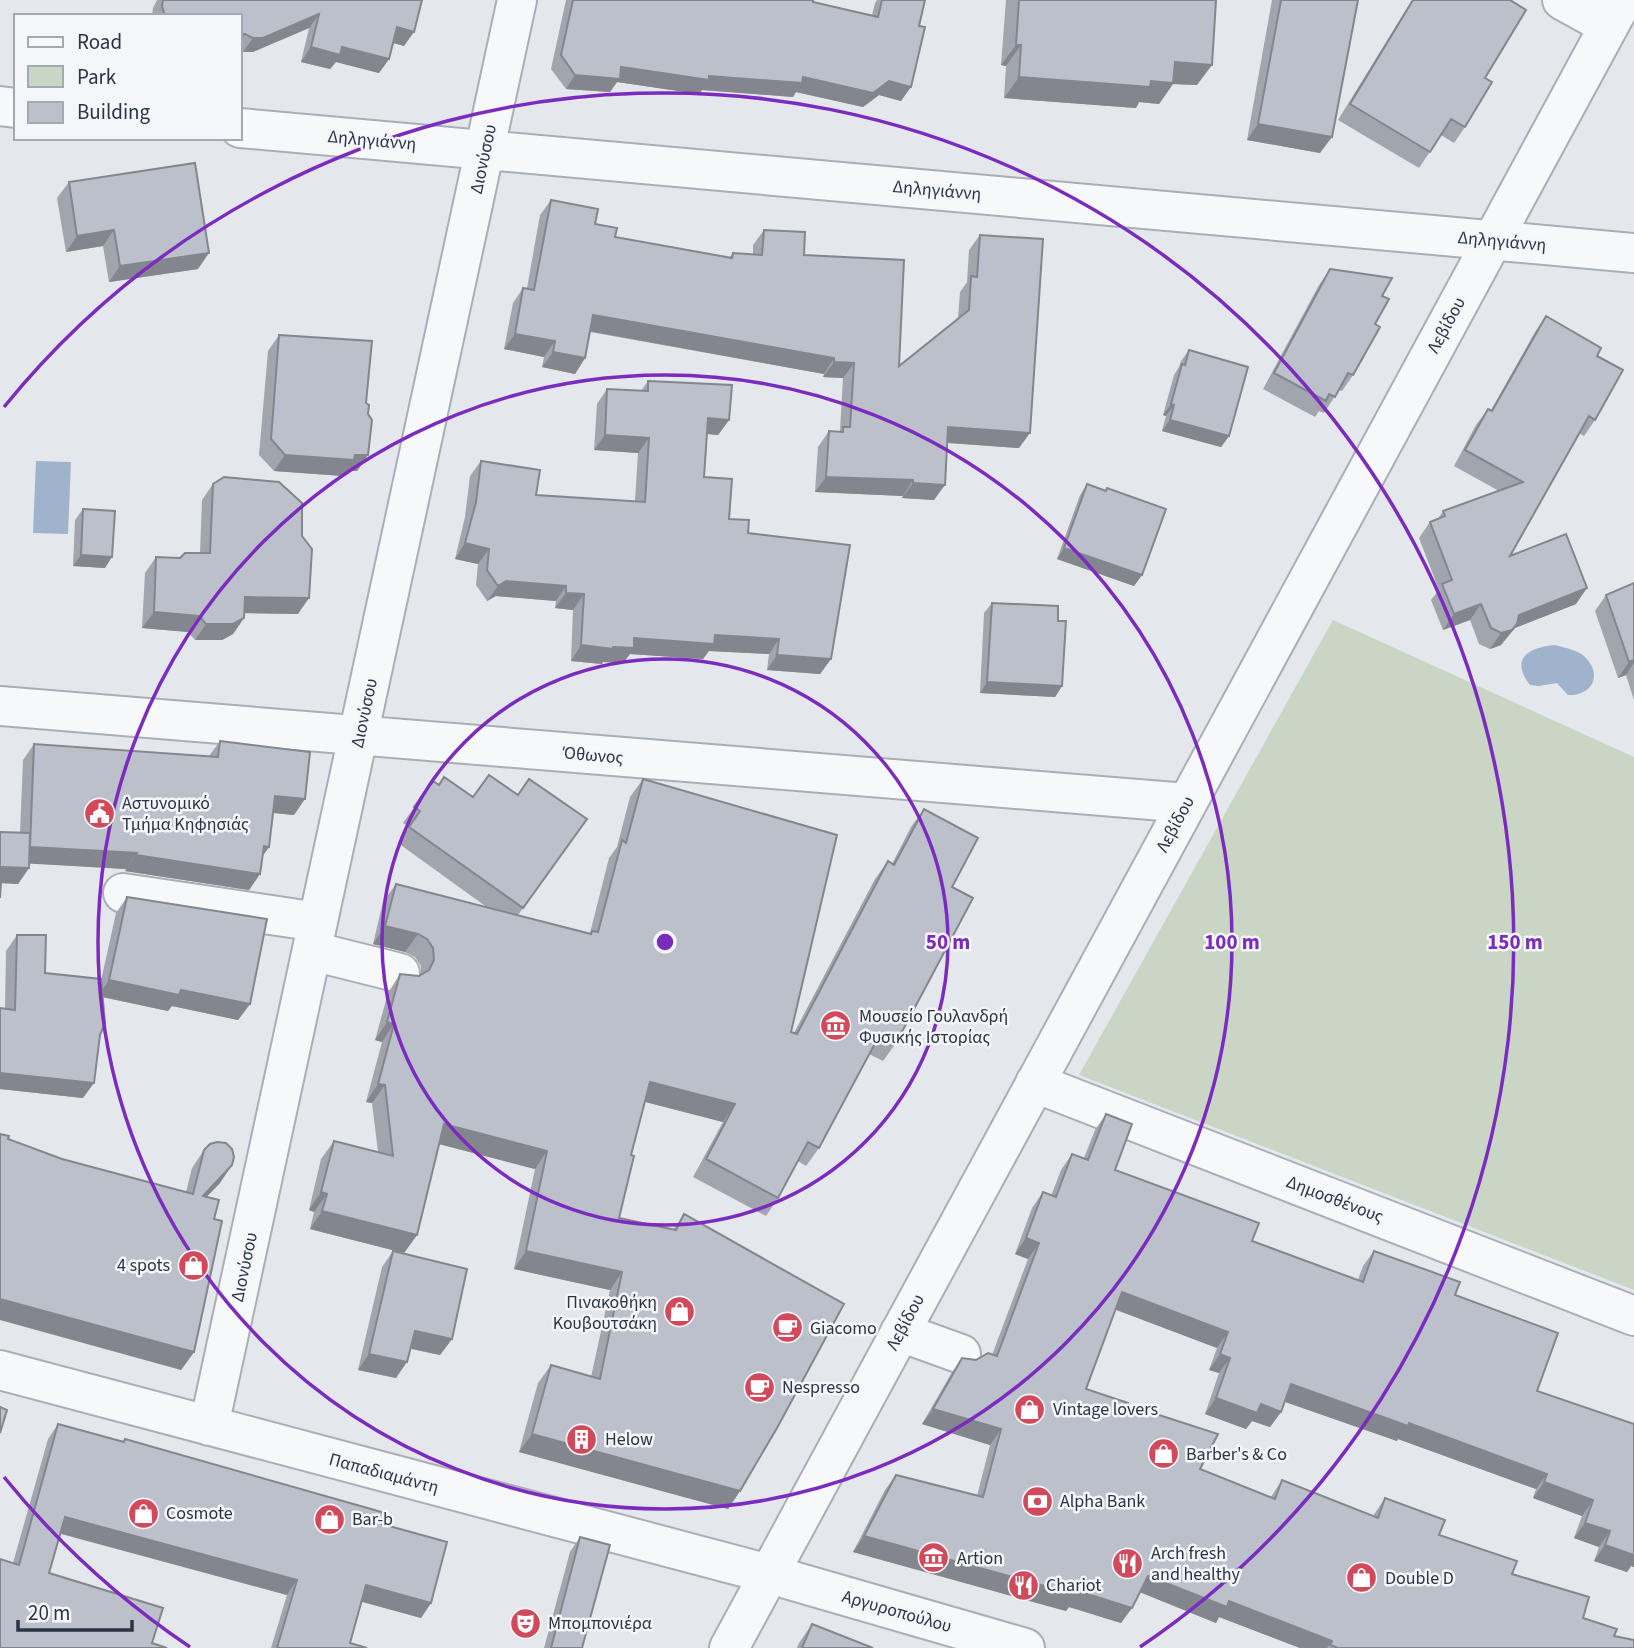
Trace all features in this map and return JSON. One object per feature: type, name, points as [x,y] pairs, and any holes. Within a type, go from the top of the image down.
[{"type":"street","name":"Διονύσου","points":[[209,1426],[517,0]]},
{"type":"street","points":[[1562,0],[1616,13]]},
{"type":"street","name":"Λεβίδου","points":[[729,1648],[1616,13]]},
{"type":"street","name":"Δηληγιάννη","points":[[242,128],[1634,253]]},
{"type":"street","name":"Όθωνος","points":[[0,706],[1187,803]]},
{"type":"street","points":[[123,893],[315,937],[400,973]]},
{"type":"street","name":"Δημοσθένους","points":[[1035,1083],[1634,1316]]},
{"type":"street","points":[[900,1332],[961,1354]]},
{"type":"street","name":"Παπαδιαμάντη","points":[[0,1370],[769,1574]]},
{"type":"street","name":"Αργυροπούλου","points":[[769,1574],[1025,1648]]},
{"type":"green space","points":[[1333,620],[1634,757],[1634,1290],[1079,1075]]},
{"type":"water","points":[[36,461],[71,462],[68,534],[33,533]]},
{"type":"water","points":[[1555,645],[1580,653],[1591,665],[1594,678],[1592,684],[1583,692],[1568,695],[1557,683],[1530,685],[1524,676],[1522,661],[1525,656],[1538,648]]},
{"type":"building","points":[[163,0],[422,0],[414,32],[397,27],[389,59],[342,47],[340,55],[311,47],[319,14],[263,38],[253,38],[242,34],[242,14],[164,14]]},
{"type":"building","points":[[573,0],[813,0],[878,17],[882,0],[925,0],[919,26],[925,27],[911,87],[889,81],[873,93],[803,77],[802,83],[709,76],[709,80],[621,67],[620,79],[575,75],[561,55]]},
{"type":"building","points":[[1019,0],[1216,0],[1212,65],[1175,62],[1173,83],[1151,81],[1150,87],[1019,77],[1021,45],[1016,45]]},
{"type":"building","points":[[1281,0],[1358,0],[1332,137],[1258,124]]},
{"type":"building","points":[[1413,0],[1510,0],[1526,10],[1485,78],[1492,82],[1465,127],[1451,119],[1430,152],[1350,104]]},
{"type":"building","points":[[195,163],[209,253],[120,266],[114,230],[77,236],[69,182]]},
{"type":"building","points":[[551,200],[598,209],[595,224],[617,228],[615,237],[732,258],[733,253],[762,255],[764,230],[805,232],[804,255],[904,260],[899,366],[969,310],[971,276],[977,277],[980,235],[1043,239],[1030,433],[948,427],[945,485],[913,483],[913,480],[826,477],[829,431],[843,432],[843,427],[850,427],[854,363],[834,362],[834,358],[593,315],[585,358],[553,352],[555,341],[515,334],[523,288],[534,290]]},
{"type":"building","points":[[1330,269],[1392,278],[1382,296],[1389,299],[1375,324],[1380,327],[1353,375],[1348,373],[1335,397],[1329,394],[1326,401],[1274,373]]},
{"type":"building","points":[[1546,316],[1601,348],[1597,356],[1623,370],[1595,420],[1589,416],[1510,556],[1566,534],[1587,588],[1519,615],[1512,630],[1501,633],[1491,628],[1481,604],[1454,614],[1442,584],[1452,580],[1430,522],[1445,516],[1443,511],[1523,482],[1465,450],[1488,409],[1492,411]]},
{"type":"building","points":[[279,335],[372,341],[366,403],[369,405],[368,414],[372,420],[368,455],[355,455],[354,460],[285,455],[271,439]]},
{"type":"building","points":[[1189,350],[1248,367],[1229,436],[1170,420],[1174,405],[1171,404],[1182,364],[1185,365]]},
{"type":"building","points":[[648,381],[732,385],[729,420],[708,418],[704,477],[732,479],[729,519],[749,520],[748,533],[850,545],[831,659],[777,655],[779,639],[715,635],[714,644],[634,638],[634,648],[613,649],[581,645],[584,594],[566,593],[566,586],[506,581],[498,586],[487,570],[489,549],[465,543],[476,502],[481,461],[540,470],[536,495],[645,502],[649,438],[605,435],[607,389],[648,391]]},
{"type":"building","points":[[224,477],[279,482],[302,503],[302,536],[312,549],[309,598],[245,597],[244,618],[233,624],[206,624],[199,616],[154,612],[156,557],[180,558],[185,553],[210,553],[213,484]]},
{"type":"building","points":[[1087,484],[1106,491],[1107,488],[1166,509],[1142,575],[1064,548]]},
{"type":"building","points":[[83,509],[115,511],[112,557],[81,555]]},
{"type":"building","points":[[1634,583],[1634,660],[1629,662],[1606,595]]},
{"type":"building","points":[[992,603],[1058,606],[1058,621],[1066,621],[1062,686],[987,682]]},
{"type":"building","points":[[220,741],[310,752],[305,799],[275,796],[269,847],[264,846],[260,874],[136,855],[137,853],[30,847],[34,744],[218,757]]},
{"type":"building","points":[[489,775],[518,795],[529,779],[587,819],[523,908],[409,827],[420,811],[414,807],[433,781],[439,785],[444,777],[473,797]]},
{"type":"building","points":[[643,779],[837,835],[791,1032],[797,1034],[888,861],[894,865],[924,809],[978,838],[952,887],[973,898],[896,1043],[880,1034],[819,1148],[808,1142],[778,1198],[706,1159],[735,1104],[650,1082],[631,1155],[634,1156],[619,1218],[676,1230],[684,1214],[844,1304],[740,1491],[532,1434],[551,1365],[600,1379],[622,1272],[526,1251],[547,1151],[444,1124],[417,1235],[322,1211],[327,1194],[321,1192],[334,1141],[393,1156],[385,1085],[378,1084],[394,1024],[387,1022],[400,974],[419,976],[429,970],[434,960],[433,948],[427,939],[418,934],[385,926],[396,884],[591,934],[592,931],[598,932],[622,840],[626,843]]},
{"type":"building","points":[[0,832],[30,833],[29,868],[2,867],[0,898]]},
{"type":"building","points":[[127,897],[267,919],[250,1004],[181,990],[179,995],[109,980]]},
{"type":"building","points":[[17,935],[46,935],[45,973],[101,979],[105,1023],[100,1035],[94,1083],[0,1073],[0,1008],[15,1010]]},
{"type":"building","points":[[1106,1114],[1132,1124],[1115,1170],[1259,1223],[1252,1241],[1363,1282],[1374,1251],[1460,1282],[1455,1295],[1558,1333],[1537,1391],[1634,1424],[1634,1555],[1605,1545],[1610,1531],[1585,1523],[1593,1500],[1544,1482],[1547,1474],[1409,1423],[1408,1426],[1291,1384],[1281,1412],[1261,1404],[1257,1413],[1216,1398],[1230,1358],[1220,1354],[1228,1332],[1122,1292],[1086,1389],[1218,1434],[1200,1469],[1275,1499],[1282,1480],[1378,1518],[1385,1498],[1445,1520],[1439,1535],[1517,1561],[1512,1574],[1589,1597],[1583,1618],[1617,1629],[1614,1636],[1634,1640],[1634,1648],[1338,1648],[1330,1645],[1332,1641],[1229,1601],[1227,1607],[1148,1576],[1132,1608],[1078,1591],[1077,1595],[864,1536],[896,1475],[983,1497],[1001,1429],[933,1409],[962,1358],[976,1360],[988,1353],[997,1356],[1039,1243],[1026,1238],[1043,1192],[1056,1197],[1072,1154],[1088,1160]]},
{"type":"building","points":[[0,1134],[62,1159],[193,1194],[204,1150],[217,1142],[226,1143],[232,1149],[232,1165],[203,1196],[219,1200],[214,1219],[222,1221],[194,1352],[0,1299]]},
{"type":"building","points":[[393,1251],[467,1269],[452,1339],[415,1331],[407,1362],[369,1354]]},
{"type":"building","points":[[0,1407],[7,1410],[0,1433]]},
{"type":"building","points":[[58,1424],[124,1442],[125,1439],[385,1513],[382,1524],[447,1542],[431,1603],[366,1585],[350,1643],[367,1648],[277,1648],[297,1580],[65,1517],[49,1573],[163,1608],[152,1643],[167,1648],[0,1648],[0,1559],[19,1565]]},
{"type":"building","points":[[580,1537],[610,1545],[582,1648],[551,1648]]},
{"type":"building","points":[[812,1624],[873,1648],[802,1648]]},
{"type":"place","name":"Αστυνομικό Τμήμα Κηφησιάς","points":[[99,813]]},
{"type":"place","name":"Μουσείο Γουλανδρή Φυσικής Ιστορίας","points":[[836,1026]]},
{"type":"place","name":"4 spots","points":[[193,1265]]},
{"type":"place","name":"Πινακοθήκη Κουβουτσάκη","points":[[680,1312]]},
{"type":"place","name":"Giacomo","points":[[787,1328]]},
{"type":"place","name":"Nespresso","points":[[759,1387]]},
{"type":"place","name":"Vintage lovers","points":[[1030,1409]]},
{"type":"place","name":"Helow","points":[[582,1439]]},
{"type":"place","name":"Barber's & Co","points":[[1163,1454]]},
{"type":"place","name":"Alpha Bank","points":[[1037,1501]]},
{"type":"place","name":"Cosmote","points":[[143,1513]]},
{"type":"place","name":"Bar-b","points":[[329,1519]]},
{"type":"place","name":"Artion","points":[[934,1558]]},
{"type":"place","name":"Arch fresh and healthy","points":[[1128,1563]]},
{"type":"place","name":"Double D","points":[[1362,1578]]},
{"type":"place","name":"Chariot","points":[[1023,1585]]},
{"type":"place","name":"Μπομπονιέρα","points":[[525,1623]]}]
